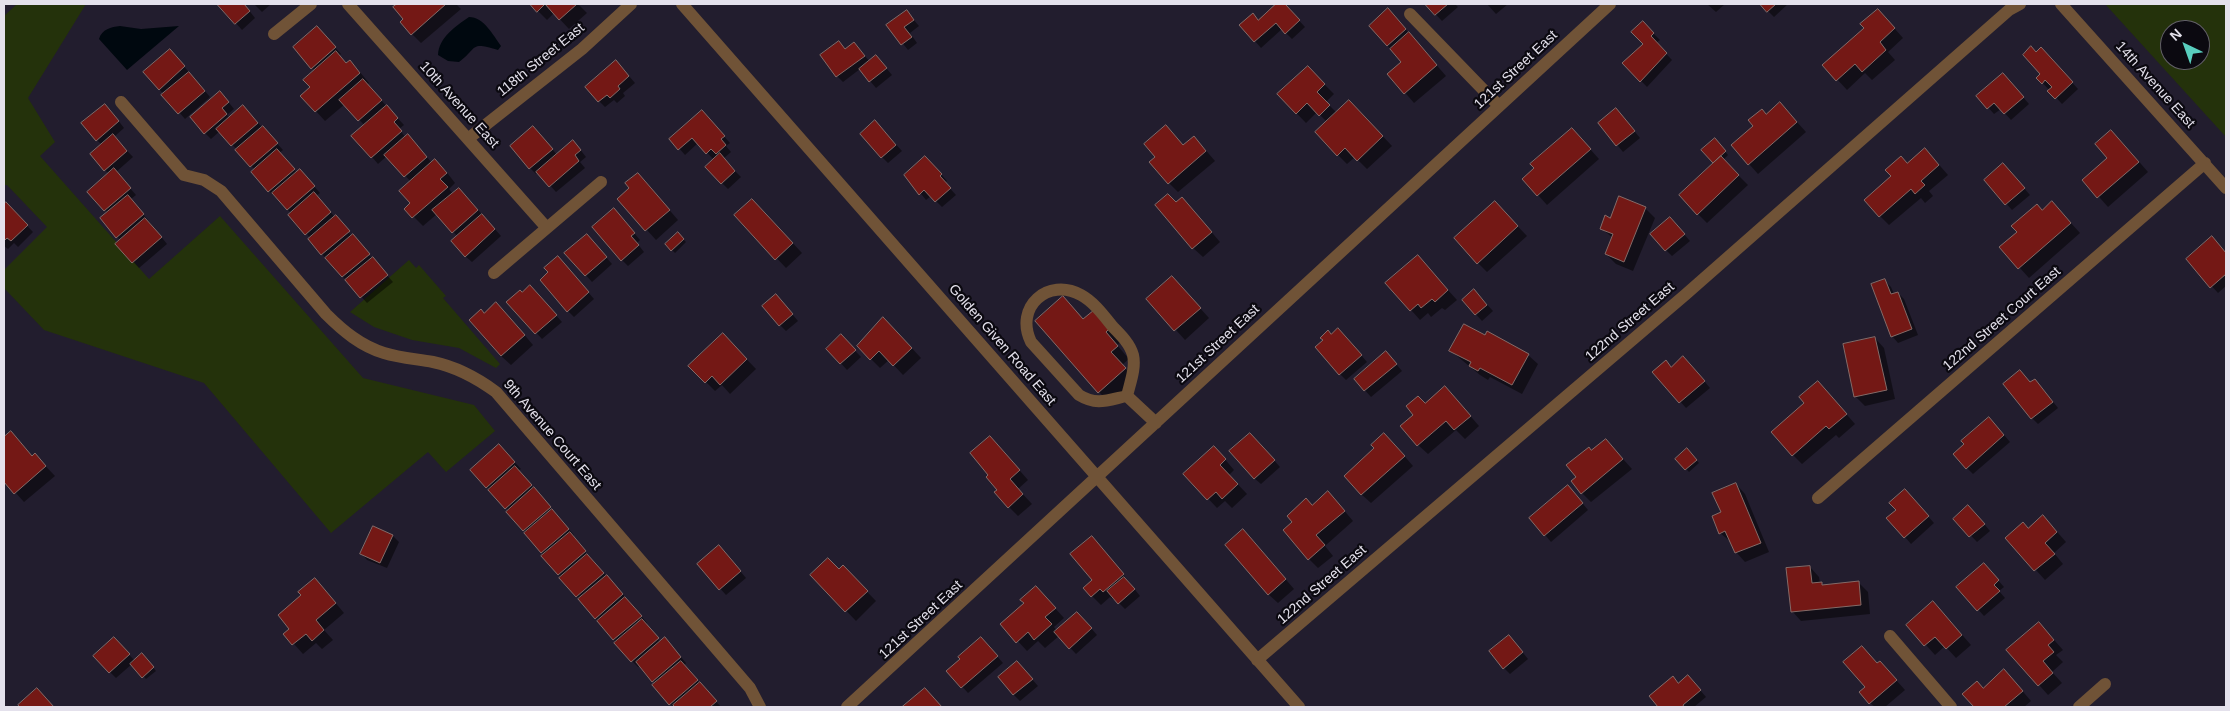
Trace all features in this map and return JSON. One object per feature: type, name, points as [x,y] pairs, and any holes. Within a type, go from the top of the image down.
[{"type":"street","points":[[274,34],[311,4]]},
{"type":"street","name":"10th Avenue East","points":[[348,4],[469,138],[546,227]]},
{"type":"street","name":"118th Street East","points":[[469,138],[494,116],[582,49],[631,4]]},
{"type":"street","name":"Golden Given Road East","points":[[682,4],[1299,707]]},
{"type":"street","name":"121st Street East","points":[[847,707],[1610,4]]},
{"type":"street","name":"122nd Street East","points":[[1258,660],[1685,295],[2009,10],[2020,4]]},
{"type":"street","name":"14th Avenue East","points":[[2060,4],[2226,188]]},
{"type":"street","points":[[1410,14],[1499,106]]},
{"type":"street","name":"9th Avenue Court East","points":[[121,102],[184,175],[204,180],[221,191],[326,314],[360,342],[383,352],[434,362],[458,370],[477,378],[496,392],[750,688],[760,707]]},
{"type":"street","name":"122nd Street Court East","points":[[1818,498],[2205,163]]},
{"type":"street","points":[[494,273],[546,227],[602,182]]},
{"type":"street","points":[[1052,290],[1068,290],[1081,295],[1092,302],[1129,345],[1133,356],[1134,368],[1127,396],[1098,402],[1089,401],[1079,395],[1031,342],[1026,332],[1026,316],[1030,307],[1041,295],[1052,290]]},
{"type":"street","points":[[1127,396],[1156,423]]},
{"type":"street","points":[[1890,636],[1951,707]]},
{"type":"street","points":[[2079,707],[2105,684]]},
{"type":"green space","points":[[17,4],[86,4],[28,98],[55,142],[40,156],[149,279],[220,216],[363,378],[474,405],[495,431],[446,472],[428,452],[331,533],[204,383],[44,330],[4,288],[4,270],[47,227],[7,185],[4,185],[4,16]]},
{"type":"green space","points":[[2105,4],[2226,4],[2226,137],[2165,70],[2210,70],[2210,20],[2160,20],[2160,64]]},
{"type":"green space","points":[[409,260],[416,268],[419,265],[446,296],[443,298],[500,364],[496,368],[459,348],[412,340],[374,327],[350,312]]},
{"type":"shaded area","points":[[469,17],[479,20],[488,27],[501,46],[498,50],[478,46],[459,62],[448,61],[438,55],[441,43],[445,37]]},
{"type":"shaded area","points":[[120,26],[141,29],[179,26],[127,70],[99,39],[105,31]]},
{"type":"building","points":[[217,4],[244,4],[250,11],[235,24]]},
{"type":"building","points":[[397,4],[446,4],[411,35],[400,22],[403,19],[393,7]]},
{"type":"building","points":[[530,4],[545,4],[537,12]]},
{"type":"building","points":[[545,4],[577,4],[559,20]]},
{"type":"building","points":[[1276,4],[1285,4],[1300,20],[1285,34],[1276,23],[1254,42],[1239,25],[1253,13],[1258,20]]},
{"type":"building","points":[[1425,4],[1448,4],[1435,15]]},
{"type":"building","points":[[1760,4],[1776,4],[1767,12]]},
{"type":"building","points":[[1388,8],[1406,29],[1387,46],[1369,26]]},
{"type":"building","points":[[1878,9],[1895,28],[1880,42],[1886,50],[1862,72],[1855,64],[1836,81],[1822,65],[1864,28],[1860,24]]},
{"type":"building","points":[[907,10],[914,20],[904,27],[912,37],[901,45],[886,25]]},
{"type":"building","points":[[1643,21],[1654,33],[1651,36],[1667,53],[1640,82],[1622,63],[1643,44],[1631,32]]},
{"type":"building","points":[[317,26],[336,47],[311,69],[293,47]]},
{"type":"building","points":[[1409,32],[1437,65],[1404,94],[1387,74],[1401,62],[1390,49]]},
{"type":"building","points":[[839,41],[845,49],[854,42],[865,56],[836,77],[820,55]]},
{"type":"building","points":[[2031,46],[2036,52],[2041,47],[2073,82],[2055,99],[2047,91],[2052,87],[2045,80],[2042,84],[2036,78],[2040,74],[2023,55]]},
{"type":"building","points":[[170,49],[185,66],[159,90],[143,72]]},
{"type":"building","points":[[336,51],[346,63],[350,60],[360,73],[315,112],[300,96],[310,87],[303,80]]},
{"type":"building","points":[[876,55],[887,68],[869,82],[859,69]]},
{"type":"building","points":[[616,60],[629,76],[618,86],[620,89],[610,98],[607,95],[598,102],[585,87]]},
{"type":"building","points":[[1308,66],[1325,84],[1317,92],[1330,105],[1319,116],[1307,103],[1296,114],[1277,94]]},
{"type":"building","points":[[189,72],[205,91],[178,114],[161,95]]},
{"type":"building","points":[[2003,73],[2024,97],[2004,114],[1994,103],[1987,109],[1976,96]]},
{"type":"building","points":[[363,79],[382,100],[358,121],[339,100]]},
{"type":"building","points":[[220,91],[229,102],[222,108],[227,114],[204,134],[190,117]]},
{"type":"building","points":[[1349,100],[1383,136],[1357,161],[1345,148],[1337,156],[1315,132]]},
{"type":"building","points":[[1780,102],[1797,122],[1748,165],[1731,145],[1753,126],[1748,120],[1762,109],[1766,114]]},
{"type":"building","points":[[105,104],[119,121],[96,141],[81,123]]},
{"type":"building","points":[[243,105],[258,123],[231,146],[216,129]]},
{"type":"building","points":[[387,105],[398,118],[394,122],[402,131],[371,158],[351,136]]},
{"type":"building","points":[[1616,108],[1635,131],[1616,146],[1598,123]]},
{"type":"building","points":[[702,110],[725,136],[721,139],[726,145],[716,154],[711,149],[706,154],[692,138],[678,150],[669,139]]},
{"type":"building","points":[[875,120],[896,145],[881,158],[860,134]]},
{"type":"building","points":[[1166,125],[1183,145],[1194,136],[1206,151],[1168,184],[1149,162],[1155,157],[1144,144]]},
{"type":"building","points":[[263,126],[278,143],[250,167],[235,150]]},
{"type":"building","points":[[533,126],[553,149],[529,169],[510,146]]},
{"type":"building","points":[[1572,128],[1591,149],[1537,196],[1522,179],[1534,168],[1530,164]]},
{"type":"building","points":[[2111,130],[2139,162],[2097,198],[2082,180],[2107,158],[2095,144]]},
{"type":"building","points":[[113,134],[127,151],[104,171],[90,154]]},
{"type":"building","points":[[408,134],[427,157],[404,177],[384,155]]},
{"type":"building","points":[[1715,138],[1726,151],[1713,163],[1701,150]]},
{"type":"building","points":[[573,140],[581,150],[575,155],[579,161],[549,187],[536,172]]},
{"type":"building","points":[[1925,148],[1939,165],[1921,181],[1925,185],[1915,194],[1911,189],[1879,217],[1864,200],[1891,176],[1885,170],[1901,156],[1907,163]]},
{"type":"building","points":[[277,149],[295,169],[268,192],[251,172]]},
{"type":"building","points":[[720,153],[735,171],[721,184],[705,167]]},
{"type":"building","points":[[925,156],[942,174],[940,176],[951,188],[935,202],[924,190],[919,195],[904,175]]},
{"type":"building","points":[[1721,156],[1739,175],[1697,215],[1679,195]]},
{"type":"building","points":[[435,159],[447,173],[440,179],[448,187],[412,218],[404,209],[410,203],[399,191]]},
{"type":"building","points":[[2003,163],[2025,188],[2005,205],[1984,180]]},
{"type":"building","points":[[114,168],[131,188],[104,211],[87,192]]},
{"type":"building","points":[[300,169],[315,186],[287,210],[272,193]]},
{"type":"building","points":[[638,173],[670,210],[645,231],[617,199],[629,188],[625,183]]},
{"type":"building","points":[[459,188],[478,210],[452,233],[432,210]]},
{"type":"building","points":[[314,192],[331,212],[305,235],[288,215]]},
{"type":"building","points":[[1168,194],[1176,202],[1182,197],[1212,232],[1192,249],[1155,205]]},
{"type":"building","points":[[128,195],[144,214],[116,238],[100,218]]},
{"type":"building","points":[[1619,196],[1646,207],[1624,262],[1605,254],[1613,234],[1600,229],[1605,215],[1610,218]]},
{"type":"building","points":[[752,199],[793,243],[775,260],[734,215]]},
{"type":"building","points":[[1495,201],[1518,226],[1477,264],[1454,238]]},
{"type":"building","points":[[2052,201],[2071,223],[2018,269],[1999,247],[2017,232],[2011,226],[2037,204],[2042,210]]},
{"type":"building","points":[[6,202],[28,225],[11,241],[7,238],[4,241],[4,204]]},
{"type":"building","points":[[614,208],[635,233],[631,236],[639,245],[621,261],[592,227]]},
{"type":"building","points":[[482,214],[495,229],[465,257],[451,241]]},
{"type":"building","points":[[336,215],[350,231],[321,255],[308,239]]},
{"type":"building","points":[[1670,217],[1685,234],[1665,251],[1650,234]]},
{"type":"building","points":[[145,218],[162,237],[132,263],[115,244]]},
{"type":"building","points":[[678,232],[684,239],[671,251],[665,244]]},
{"type":"building","points":[[353,234],[370,254],[342,277],[325,258]]},
{"type":"building","points":[[587,234],[607,257],[585,276],[564,253]]},
{"type":"building","points":[[2212,236],[2226,253],[2226,274],[2210,288],[2186,259]]},
{"type":"building","points":[[1418,255],[1448,290],[1435,302],[1432,299],[1421,308],[1418,304],[1410,311],[1385,283]]},
{"type":"building","points":[[558,256],[589,292],[567,312],[540,280],[548,272],[544,268]]},
{"type":"building","points":[[373,257],[388,275],[360,298],[345,280]]},
{"type":"building","points":[[1172,276],[1201,308],[1174,331],[1146,299]]},
{"type":"building","points":[[1885,279],[1891,294],[1898,292],[1912,329],[1891,337],[1871,284]]},
{"type":"building","points":[[530,285],[557,315],[535,334],[506,302],[520,290],[522,292]]},
{"type":"building","points":[[1474,289],[1487,305],[1475,315],[1462,300]]},
{"type":"building","points":[[776,294],[793,314],[779,326],[762,306]]},
{"type":"building","points":[[1063,296],[1083,319],[1094,310],[1110,328],[1106,332],[1118,346],[1111,352],[1126,368],[1098,393],[1035,321]]},
{"type":"building","points":[[496,302],[525,335],[501,356],[469,320],[481,309],[484,313]]},
{"type":"building","points":[[883,317],[912,348],[893,366],[879,351],[870,360],[857,346]]},
{"type":"building","points":[[1464,324],[1485,335],[1487,331],[1529,354],[1512,385],[1480,368],[1478,371],[1469,366],[1471,362],[1449,351]]},
{"type":"building","points":[[1338,328],[1362,355],[1339,375],[1315,347],[1323,340],[1320,338],[1328,330],[1331,334]]},
{"type":"building","points":[[723,333],[747,359],[720,385],[712,376],[705,383],[688,366]]},
{"type":"building","points":[[841,334],[856,350],[840,364],[826,349]]},
{"type":"building","points":[[1875,337],[1887,390],[1854,397],[1843,344]]},
{"type":"building","points":[[1386,351],[1397,364],[1364,391],[1354,379]]},
{"type":"building","points":[[1683,356],[1705,381],[1679,403],[1652,372],[1666,360],[1671,367]]},
{"type":"building","points":[[2020,370],[2030,382],[2035,379],[2053,402],[2031,419],[2003,384]]},
{"type":"building","points":[[1818,381],[1847,414],[1829,429],[1826,426],[1792,456],[1771,432],[1804,403],[1799,397]]},
{"type":"building","points":[[1445,386],[1471,416],[1454,430],[1446,421],[1417,446],[1400,426],[1413,415],[1406,406],[1418,396],[1425,403]]},
{"type":"building","points":[[1989,417],[2004,435],[1966,469],[1953,454],[1964,444],[1961,441]]},
{"type":"building","points":[[11,431],[32,456],[35,453],[46,466],[14,494],[4,482],[4,437]]},
{"type":"building","points":[[1250,433],[1275,460],[1254,479],[1229,451]]},
{"type":"building","points":[[1384,433],[1405,456],[1361,495],[1344,476],[1374,448],[1371,445]]},
{"type":"building","points":[[990,436],[1020,470],[1010,479],[1023,494],[1008,508],[994,492],[997,490],[986,477],[988,475],[970,453]]},
{"type":"building","points":[[1606,439],[1623,459],[1581,494],[1571,481],[1576,477],[1566,465],[1589,447],[1591,450]]},
{"type":"building","points":[[499,444],[515,462],[486,488],[470,470]]},
{"type":"building","points":[[1214,446],[1226,459],[1220,465],[1238,484],[1222,499],[1216,492],[1207,500],[1183,474]]},
{"type":"building","points":[[1687,448],[1697,460],[1685,470],[1675,459]]},
{"type":"building","points":[[515,466],[532,485],[505,509],[488,490]]},
{"type":"building","points":[[1736,483],[1761,543],[1735,553],[1725,531],[1719,534],[1712,516],[1721,512],[1712,493]]},
{"type":"building","points":[[1568,485],[1583,503],[1544,536],[1529,518]]},
{"type":"building","points":[[534,487],[551,507],[523,531],[506,512]]},
{"type":"building","points":[[1905,489],[1929,516],[1904,538],[1886,518],[1896,510],[1889,503]]},
{"type":"building","points":[[1328,491],[1345,511],[1316,535],[1325,545],[1308,560],[1283,530],[1292,522],[1287,516],[1306,498],[1312,505]]},
{"type":"building","points":[[1968,505],[1985,524],[1969,537],[1953,519]]},
{"type":"building","points":[[552,509],[569,529],[541,553],[524,533]]},
{"type":"building","points":[[2043,515],[2057,532],[2045,543],[2055,554],[2034,571],[2005,538],[2023,522],[2028,528]]},
{"type":"building","points":[[373,526],[393,535],[380,563],[360,554]]},
{"type":"building","points":[[1243,529],[1286,579],[1268,595],[1225,545]]},
{"type":"building","points":[[570,532],[586,551],[558,575],[541,556]]},
{"type":"building","points":[[1092,536],[1124,574],[1103,592],[1100,589],[1091,597],[1083,588],[1092,580],[1070,554]]},
{"type":"building","points":[[719,545],[741,571],[719,590],[697,564]]},
{"type":"building","points":[[587,554],[604,573],[576,597],[559,578]]},
{"type":"building","points":[[828,558],[839,569],[843,565],[868,591],[845,612],[810,575]]},
{"type":"building","points":[[1984,563],[1999,580],[1994,585],[2000,591],[1977,611],[1956,587]]},
{"type":"building","points":[[1810,566],[1812,583],[1822,582],[1822,585],[1859,581],[1861,605],[1791,612],[1786,568]]},
{"type":"building","points":[[607,575],[623,594],[595,619],[578,599]]},
{"type":"building","points":[[1124,577],[1135,589],[1118,604],[1107,591]]},
{"type":"building","points":[[315,578],[336,603],[316,620],[324,630],[312,641],[306,634],[292,645],[283,634],[289,629],[278,615],[301,595],[298,592]]},
{"type":"building","points":[[1036,586],[1056,608],[1045,617],[1052,624],[1034,640],[1028,632],[1016,643],[1000,624],[1024,603],[1020,600]]},
{"type":"building","points":[[625,597],[642,616],[613,640],[597,621]]},
{"type":"building","points":[[1933,601],[1962,635],[1946,649],[1935,637],[1924,646],[1906,625]]},
{"type":"building","points":[[1077,612],[1092,628],[1069,649],[1054,632]]},
{"type":"building","points":[[642,619],[659,638],[631,662],[614,643]]},
{"type":"building","points":[[2039,622],[2054,640],[2048,645],[2054,652],[2043,661],[2053,673],[2038,686],[2006,650]]},
{"type":"building","points":[[1509,635],[1523,652],[1503,669],[1489,651]]},
{"type":"building","points":[[114,637],[130,654],[109,673],[93,656]]},
{"type":"building","points":[[665,637],[681,657],[652,682],[636,662]]},
{"type":"building","points":[[981,637],[998,656],[961,688],[946,671],[960,659],[958,657]]},
{"type":"building","points":[[1862,646],[1877,663],[1880,661],[1897,680],[1869,704],[1859,692],[1865,687],[1843,662]]},
{"type":"building","points":[[142,653],[154,667],[142,678],[130,664]]},
{"type":"building","points":[[681,661],[698,680],[669,705],[652,685]]},
{"type":"building","points":[[1017,661],[1033,679],[1013,695],[998,677]]},
{"type":"building","points":[[2004,669],[2023,691],[2004,707],[1974,707],[1962,694],[1977,681],[1983,688]]},
{"type":"building","points":[[1688,675],[1701,690],[1683,705],[1684,707],[1658,707],[1649,696],[1673,676],[1678,683]]},
{"type":"building","points":[[700,682],[717,701],[710,707],[675,707],[673,705]]},
{"type":"building","points":[[37,688],[54,707],[20,707],[18,705]]},
{"type":"building","points":[[925,688],[942,707],[902,707]]}]
